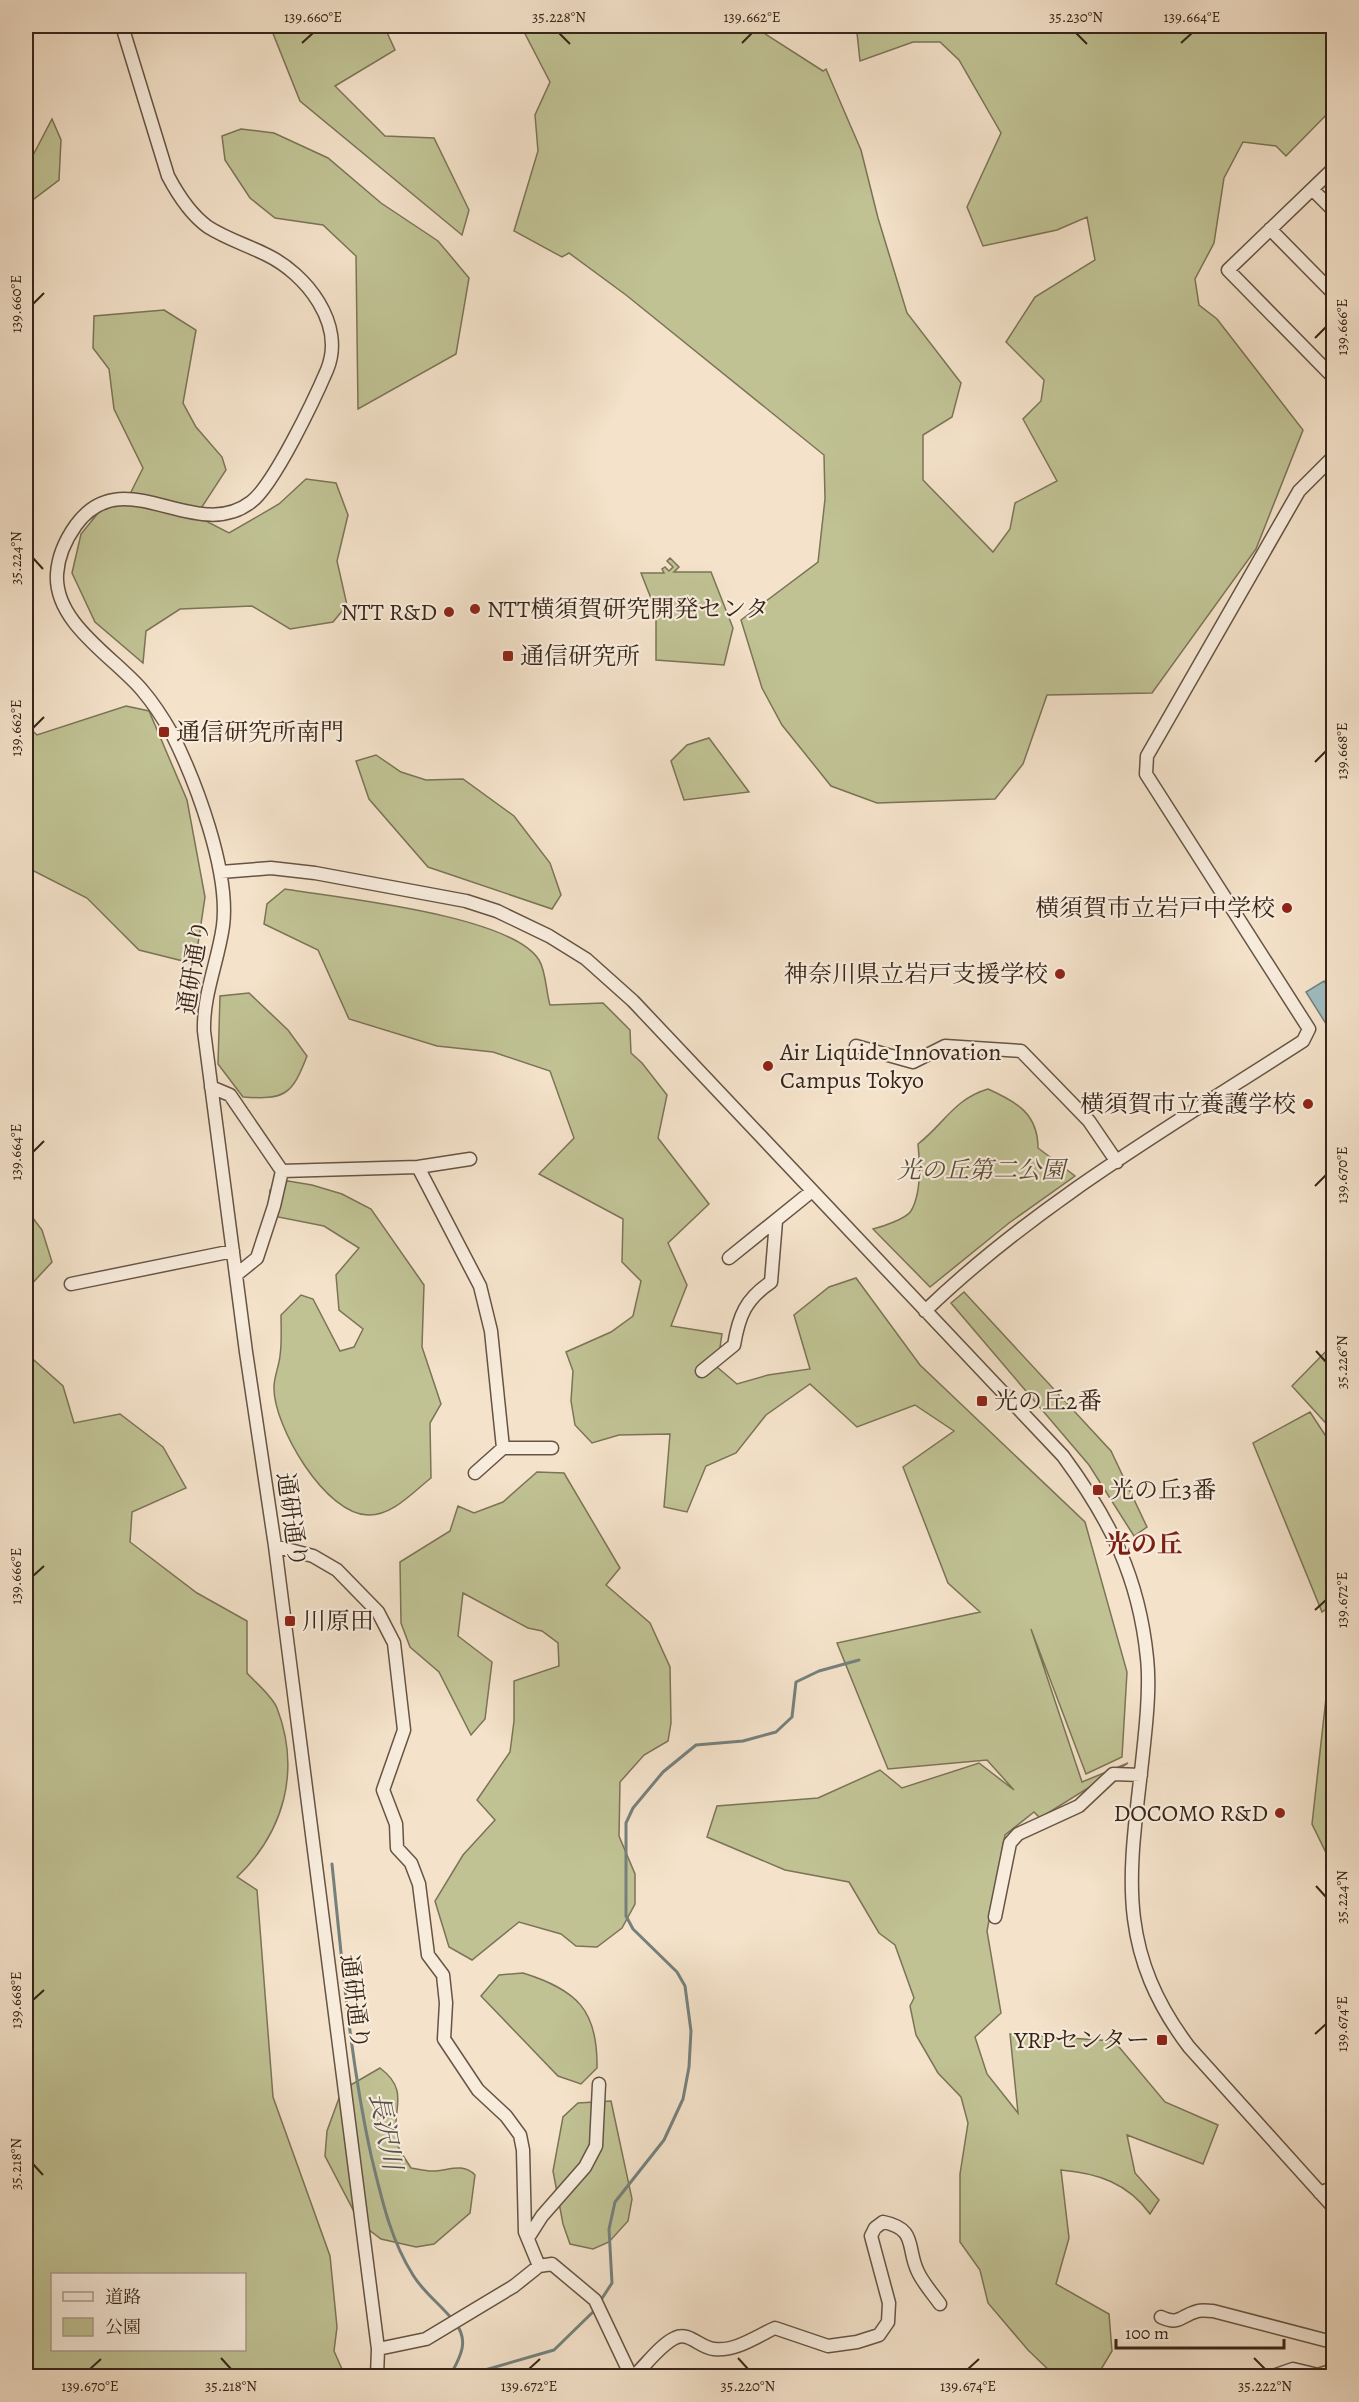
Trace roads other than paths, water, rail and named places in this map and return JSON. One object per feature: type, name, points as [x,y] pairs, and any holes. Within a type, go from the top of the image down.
[{"type":"street","name":"通研通り","points":[[122,26],[165,166],[180,199],[205,224],[223,236],[268,255],[292,269],[323,310],[332,342],[332,358],[326,374],[278,467],[264,489],[250,503],[228,513],[215,515],[192,514],[141,498],[111,500],[85,513],[72,531],[61,555],[57,576],[61,600],[75,623],[141,688],[161,714],[190,774],[221,872],[223,926],[203,1014],[236,1275],[276,1546],[378,2349],[377,2376]]},
{"type":"street","points":[[1334,168],[1228,270],[1334,378]]},
{"type":"street","points":[[1312,189],[1334,211]]},
{"type":"street","points":[[1270,229],[1334,294]]},
{"type":"street","points":[[925,1311],[1004,1241],[1117,1162],[1303,1041],[1309,1029],[1146,774],[1147,756],[1299,491],[1334,456]]},
{"type":"street","points":[[221,872],[271,868],[315,873],[466,901],[497,911],[549,936],[586,959],[613,982],[1063,1456],[1112,1530],[1132,1583],[1148,1660],[1147,1716],[1131,1863],[1131,1896],[1139,1952],[1157,1999],[1189,2047],[1334,2208]]},
{"type":"street","points":[[856,1046],[913,1062],[945,1046],[1021,1051],[1089,1121],[1117,1162]]},
{"type":"street","points":[[211,1087],[230,1095],[282,1171]]},
{"type":"street","points":[[282,1171],[418,1167],[470,1159]]},
{"type":"street","points":[[418,1167],[480,1286],[490,1331],[503,1448]]},
{"type":"street","points":[[236,1275],[257,1258],[282,1171]]},
{"type":"street","points":[[729,1258],[812,1191]]},
{"type":"street","points":[[702,1371],[734,1345],[738,1322],[753,1294],[771,1282],[776,1221]]},
{"type":"street","points":[[71,1284],[233,1251]]},
{"type":"street","points":[[476,1473],[503,1448],[552,1448]]},
{"type":"street","points":[[276,1546],[312,1556],[337,1570],[378,1612],[394,1643],[404,1730],[383,1790],[396,1824],[397,1848],[411,1863],[420,1884],[428,1955],[443,1975],[446,2003],[444,2039],[478,2090],[506,2116],[520,2135],[523,2150],[525,2232],[539,2266]]},
{"type":"street","points":[[995,1917],[1006,1853],[1018,1834],[1079,1806],[1113,1774],[1141,1775]]},
{"type":"street","points":[[528,2238],[542,2216],[585,2167],[596,2146],[599,2084]]},
{"type":"street","points":[[1320,2193],[1334,2187]]},
{"type":"street","points":[[378,2349],[426,2339],[514,2286],[539,2266],[552,2264],[595,2300],[633,2376],[676,2337],[687,2336],[705,2347],[716,2350],[756,2339],[775,2328],[828,2346],[857,2342],[879,2335],[888,2322],[889,2303],[871,2236],[874,2228],[883,2222],[895,2224],[907,2233],[917,2271],[940,2304]]},
{"type":"street","points":[[1161,2317],[1171,2322],[1184,2319],[1198,2311],[1213,2311],[1333,2344]]},
{"type":"street","points":[[1273,2376],[1293,2369],[1318,2375],[1334,2370]]},
{"type":"water","points":[[1324,981],[1333,997],[1333,1024],[1328,1027],[1306,992]]},
{"type":"waterway","points":[[599,2303],[612,2283],[609,2229],[615,2202],[664,2140],[683,2099],[689,2067],[691,2031],[685,1986],[677,1972],[633,1929],[626,1916],[626,1823],[633,1808],[663,1772],[696,1745],[743,1741],[776,1732],[792,1717],[796,1682],[819,1671],[859,1660]]},
{"type":"waterway","name":"長沢川","points":[[332,1864],[357,2083],[371,2155],[383,2201],[398,2247],[413,2275],[452,2319]]},
{"type":"waterway","points":[[464,2376],[554,2350],[596,2309]]},
{"type":"waterway","name":"長沢川","points":[[450,2376],[460,2357],[463,2344],[456,2324]]},
{"type":"place","name":"NTT横須賀研究開発センタ","points":[[475,609]]},
{"type":"place","name":"NTT R&D","points":[[449,612]]},
{"type":"place","name":"通信研究所","points":[[508,656]]},
{"type":"place","name":"通信研究所南門","points":[[164,732]]},
{"type":"place","name":"横須賀市立岩戸中学校","points":[[1287,908]]},
{"type":"place","name":"神奈川県立岩戸支援学校","points":[[1060,974]]},
{"type":"place","name":"Air Liquide Innovation Campus Tokyo","points":[[768,1066]]},
{"type":"place","name":"横須賀市立養護学校","points":[[1308,1104]]},
{"type":"place","name":"光の丘2番","points":[[982,1401]]},
{"type":"place","name":"光の丘3番","points":[[1098,1490]]},
{"type":"place","name":"川原田","points":[[290,1621]]},
{"type":"place","name":"DOCOMO R&D","points":[[1280,1813]]},
{"type":"place","name":"YRPセンター","points":[[1162,2040]]},
{"type":"district","name":"光の丘","points":[[1144,1544]]},
{"type":"park label","name":"光の丘第二公園","points":[[981,1170]]}]
